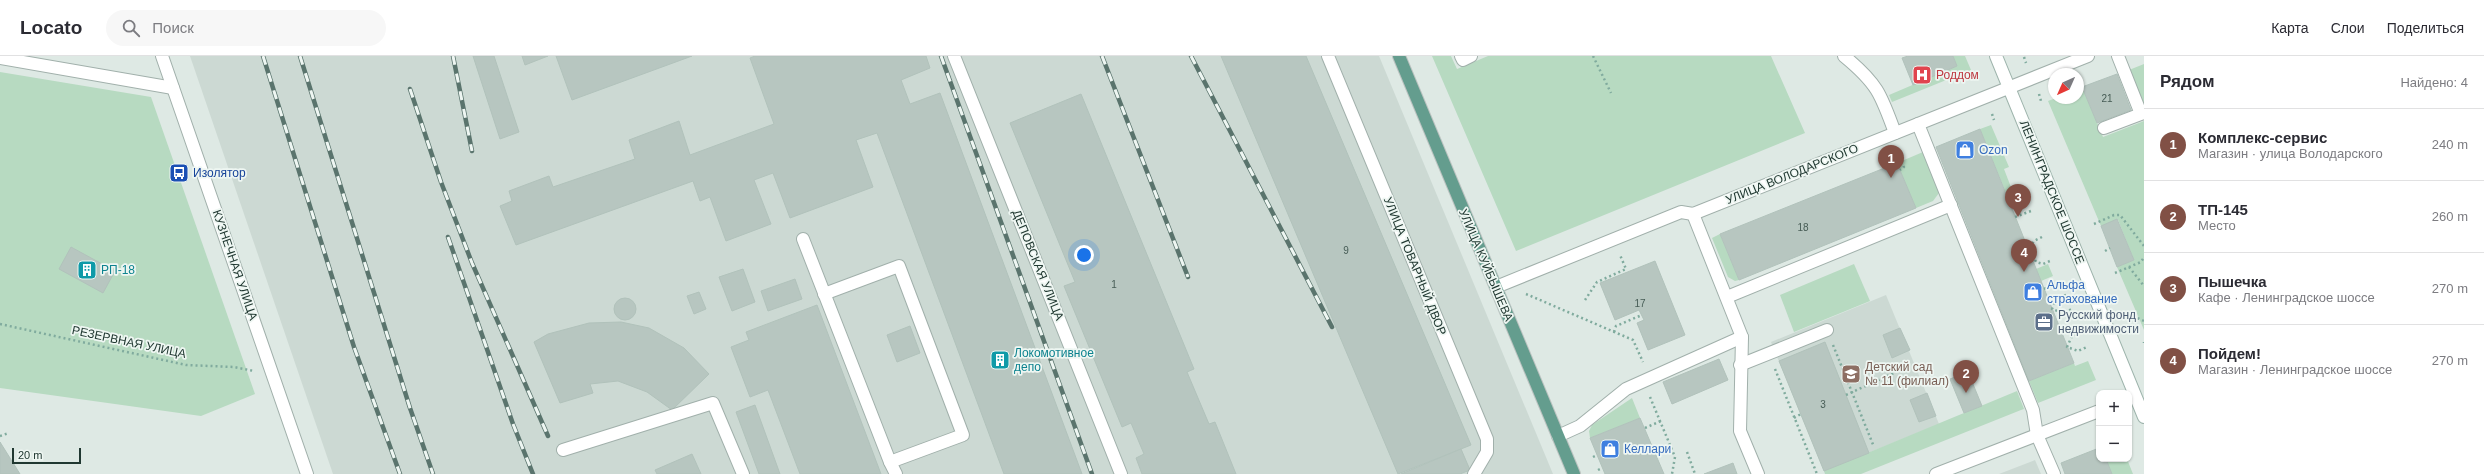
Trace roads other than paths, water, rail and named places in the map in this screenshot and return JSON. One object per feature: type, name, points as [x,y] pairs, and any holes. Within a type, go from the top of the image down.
[{"type":"main road","name":"УЛИЦА КУЙБЫШЕВА","points":[[1399,56],[1574,474]]},
{"type":"street","name":"КУЗНЕЧНАЯ УЛИЦА","points":[[162,56],[308,474]]},
{"type":"street","name":"ДЕПОВСКАЯ УЛИЦА","points":[[954,56],[1121,474]]},
{"type":"street","name":"УЛИЦА ТОВАРНЫЙ ДВОР","points":[[1328,56],[1487,439],[1487,452],[1474,474]]},
{"type":"street","points":[[1461,56],[1463,60],[1471,56]]},
{"type":"street","points":[[1844,56],[1866,74],[1876,86],[1895,133]]},
{"type":"street","name":"ЛЕНИНГРАДСКОЕ ШОССЕ","points":[[1996,56],[2144,417]]},
{"type":"street","name":"УЛИЦА ВОЛОДАРСКОГО","points":[[1496,287],[1681,212],[1693,214],[2088,56]]},
{"type":"street","points":[[2104,128],[2141,114],[2118,56]]},
{"type":"street","points":[[0,58],[173,88]]},
{"type":"street","points":[[1918,124],[2033,410],[2037,435],[2054,474]]},
{"type":"street","points":[[1727,297],[1951,205]]},
{"type":"street","points":[[1693,214],[1742,337],[1740,365],[1740,431],[1758,474]]},
{"type":"street","points":[[803,239],[896,474]]},
{"type":"street","points":[[824,294],[899,266],[963,435],[890,462]]},
{"type":"street","points":[[1740,365],[1827,330]]},
{"type":"street","points":[[1558,436],[1580,426],[1626,389],[1742,337]]},
{"type":"street","points":[[563,450],[713,403],[743,474]]},
{"type":"street","points":[[1936,474],[2096,412]]},
{"type":"railway","points":[[263,56],[354,347],[400,474]]},
{"type":"railway","points":[[300,56],[410,408],[433,474]]},
{"type":"railway","points":[[453,56],[472,151]]},
{"type":"railway","points":[[941,56],[1092,474]]},
{"type":"railway","points":[[1102,56],[1188,277]]},
{"type":"railway","points":[[1191,56],[1332,327]]},
{"type":"railway","points":[[410,89],[441,182],[472,263],[548,436]]},
{"type":"railway","points":[[448,237],[513,424],[533,474]]},
{"type":"place","name":"Роддом","points":[[1922,75]]},
{"type":"place","name":"Ozon","points":[[1965,150]]},
{"type":"place","name":"Изолятор","points":[[179,173]]},
{"type":"place","name":"Комплекс-сервис","points":[[1891,178]]},
{"type":"place","name":"Пышечка","points":[[2018,217]]},
{"type":"place","name":"РП-18","points":[[87,270]]},
{"type":"place","name":"Пойдем!","points":[[2024,272]]},
{"type":"place","name":"Альфа страхование","points":[[2033,292]]},
{"type":"place","name":"Русский фонд недвижимости","points":[[2044,322]]},
{"type":"place","name":"Локомотивное депо","points":[[1000,360]]},
{"type":"place","name":"Детский сад № 11 (филиал)","points":[[1851,374]]},
{"type":"place","name":"ТП-145","points":[[1966,393]]},
{"type":"place","name":"Келлари","points":[[1610,449]]}]
